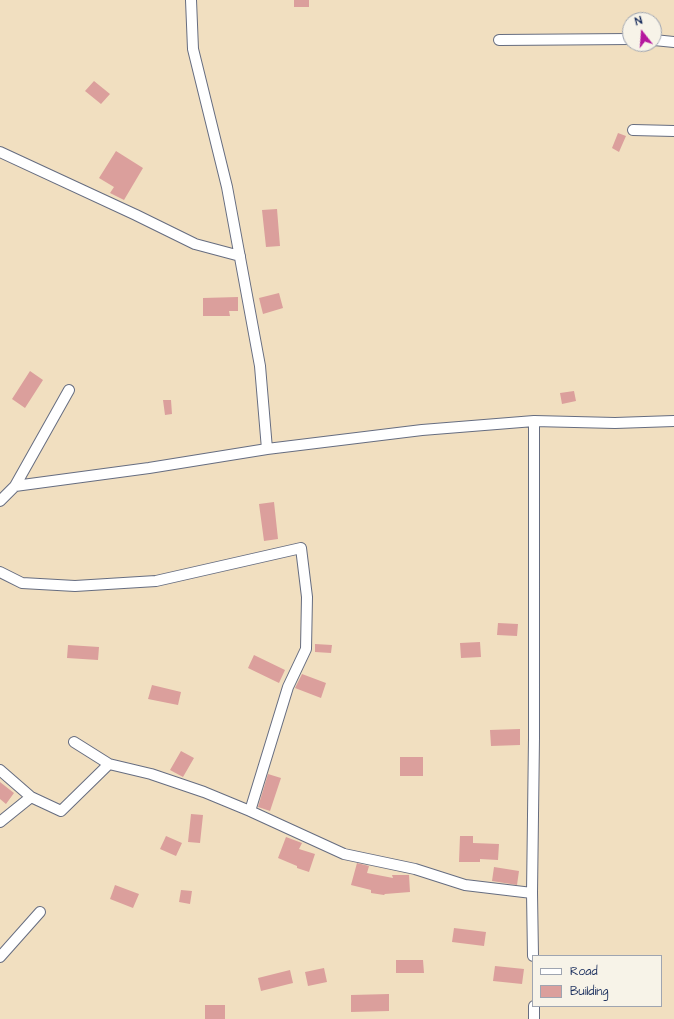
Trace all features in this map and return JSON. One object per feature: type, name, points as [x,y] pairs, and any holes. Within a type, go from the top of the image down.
[{"type":"street","points":[[191,0],[193,49],[227,187],[260,366],[267,449]]},
{"type":"street","points":[[499,40],[622,39]]},
{"type":"street","points":[[662,41],[674,42]]},
{"type":"street","points":[[633,130],[674,131]]},
{"type":"street","points":[[0,152],[195,244],[240,256]]},
{"type":"street","points":[[0,501],[15,486],[69,390]]},
{"type":"street","points":[[533,955],[534,421]]},
{"type":"street","points":[[15,486],[149,468],[267,449],[422,430],[534,421],[674,421]]},
{"type":"street","points":[[0,572],[22,583],[75,586],[156,581],[301,548],[307,597],[306,649],[288,687],[250,811]]},
{"type":"street","points":[[74,742],[109,764],[151,774],[204,792],[250,811],[344,854],[415,869],[465,885],[532,893]]},
{"type":"street","points":[[0,770],[32,797],[61,811],[109,764]]},
{"type":"street","points":[[0,822],[32,797]]},
{"type":"street","points":[[0,957],[40,912]]},
{"type":"street","points":[[534,1007],[534,1019]]},
{"type":"building","points":[[294,0],[309,0],[309,7],[294,7]]},
{"type":"building","points":[[94,81],[110,94],[101,104],[85,91]]},
{"type":"building","points":[[618,133],[626,136],[619,152],[612,148]]},
{"type":"building","points":[[116,151],[143,168],[124,200],[110,193],[114,187],[99,178]]},
{"type":"building","points":[[277,209],[280,246],[266,247],[262,210]]},
{"type":"building","points":[[279,293],[283,308],[263,314],[259,298]]},
{"type":"building","points":[[238,297],[238,311],[229,311],[230,316],[203,316],[203,298]]},
{"type":"building","points":[[30,371],[43,380],[25,408],[12,399]]},
{"type":"building","points":[[574,391],[576,401],[562,404],[560,393]]},
{"type":"building","points":[[163,400],[171,400],[172,414],[165,415]]},
{"type":"building","points":[[274,502],[278,539],[264,541],[259,504]]},
{"type":"building","points":[[498,623],[518,624],[517,636],[497,635]]},
{"type":"building","points":[[480,642],[481,657],[461,658],[460,643]]},
{"type":"building","points":[[315,644],[332,645],[331,653],[315,652]]},
{"type":"building","points":[[68,645],[99,647],[98,660],[67,658]]},
{"type":"building","points":[[254,655],[285,670],[279,683],[248,668]]},
{"type":"building","points":[[302,674],[326,683],[321,698],[295,688]]},
{"type":"building","points":[[152,685],[181,692],[178,705],[148,699]]},
{"type":"building","points":[[520,729],[520,745],[491,746],[490,730]]},
{"type":"building","points":[[181,751],[194,758],[183,777],[170,770]]},
{"type":"building","points":[[400,757],[423,757],[423,776],[400,776]]},
{"type":"building","points":[[268,774],[281,778],[270,811],[258,807]]},
{"type":"building","points":[[0,782],[14,793],[6,804],[0,799]]},
{"type":"building","points":[[191,814],[203,815],[200,843],[188,842]]},
{"type":"building","points":[[166,836],[182,843],[176,856],[160,849]]},
{"type":"building","points":[[460,836],[473,836],[473,843],[499,844],[498,860],[480,859],[480,862],[459,862]]},
{"type":"building","points":[[286,837],[302,843],[299,849],[315,854],[309,872],[297,868],[297,866],[278,858]]},
{"type":"building","points":[[357,863],[369,866],[367,873],[393,878],[392,875],[409,875],[410,892],[384,895],[371,893],[371,890],[351,885]]},
{"type":"building","points":[[494,867],[519,871],[517,885],[492,881]]},
{"type":"building","points":[[115,885],[139,894],[133,908],[110,899]]},
{"type":"building","points":[[181,890],[192,891],[190,904],[179,902]]},
{"type":"building","points":[[454,928],[486,932],[484,946],[452,942]]},
{"type":"building","points":[[396,960],[423,960],[424,973],[396,973]]},
{"type":"building","points":[[495,966],[524,969],[522,984],[493,981]]},
{"type":"building","points":[[324,968],[327,982],[308,986],[305,972]]},
{"type":"building","points":[[290,970],[293,983],[261,991],[258,978]]},
{"type":"building","points":[[389,994],[389,1011],[351,1012],[351,995]]},
{"type":"building","points":[[205,1005],[225,1005],[225,1019],[205,1019]]}]
